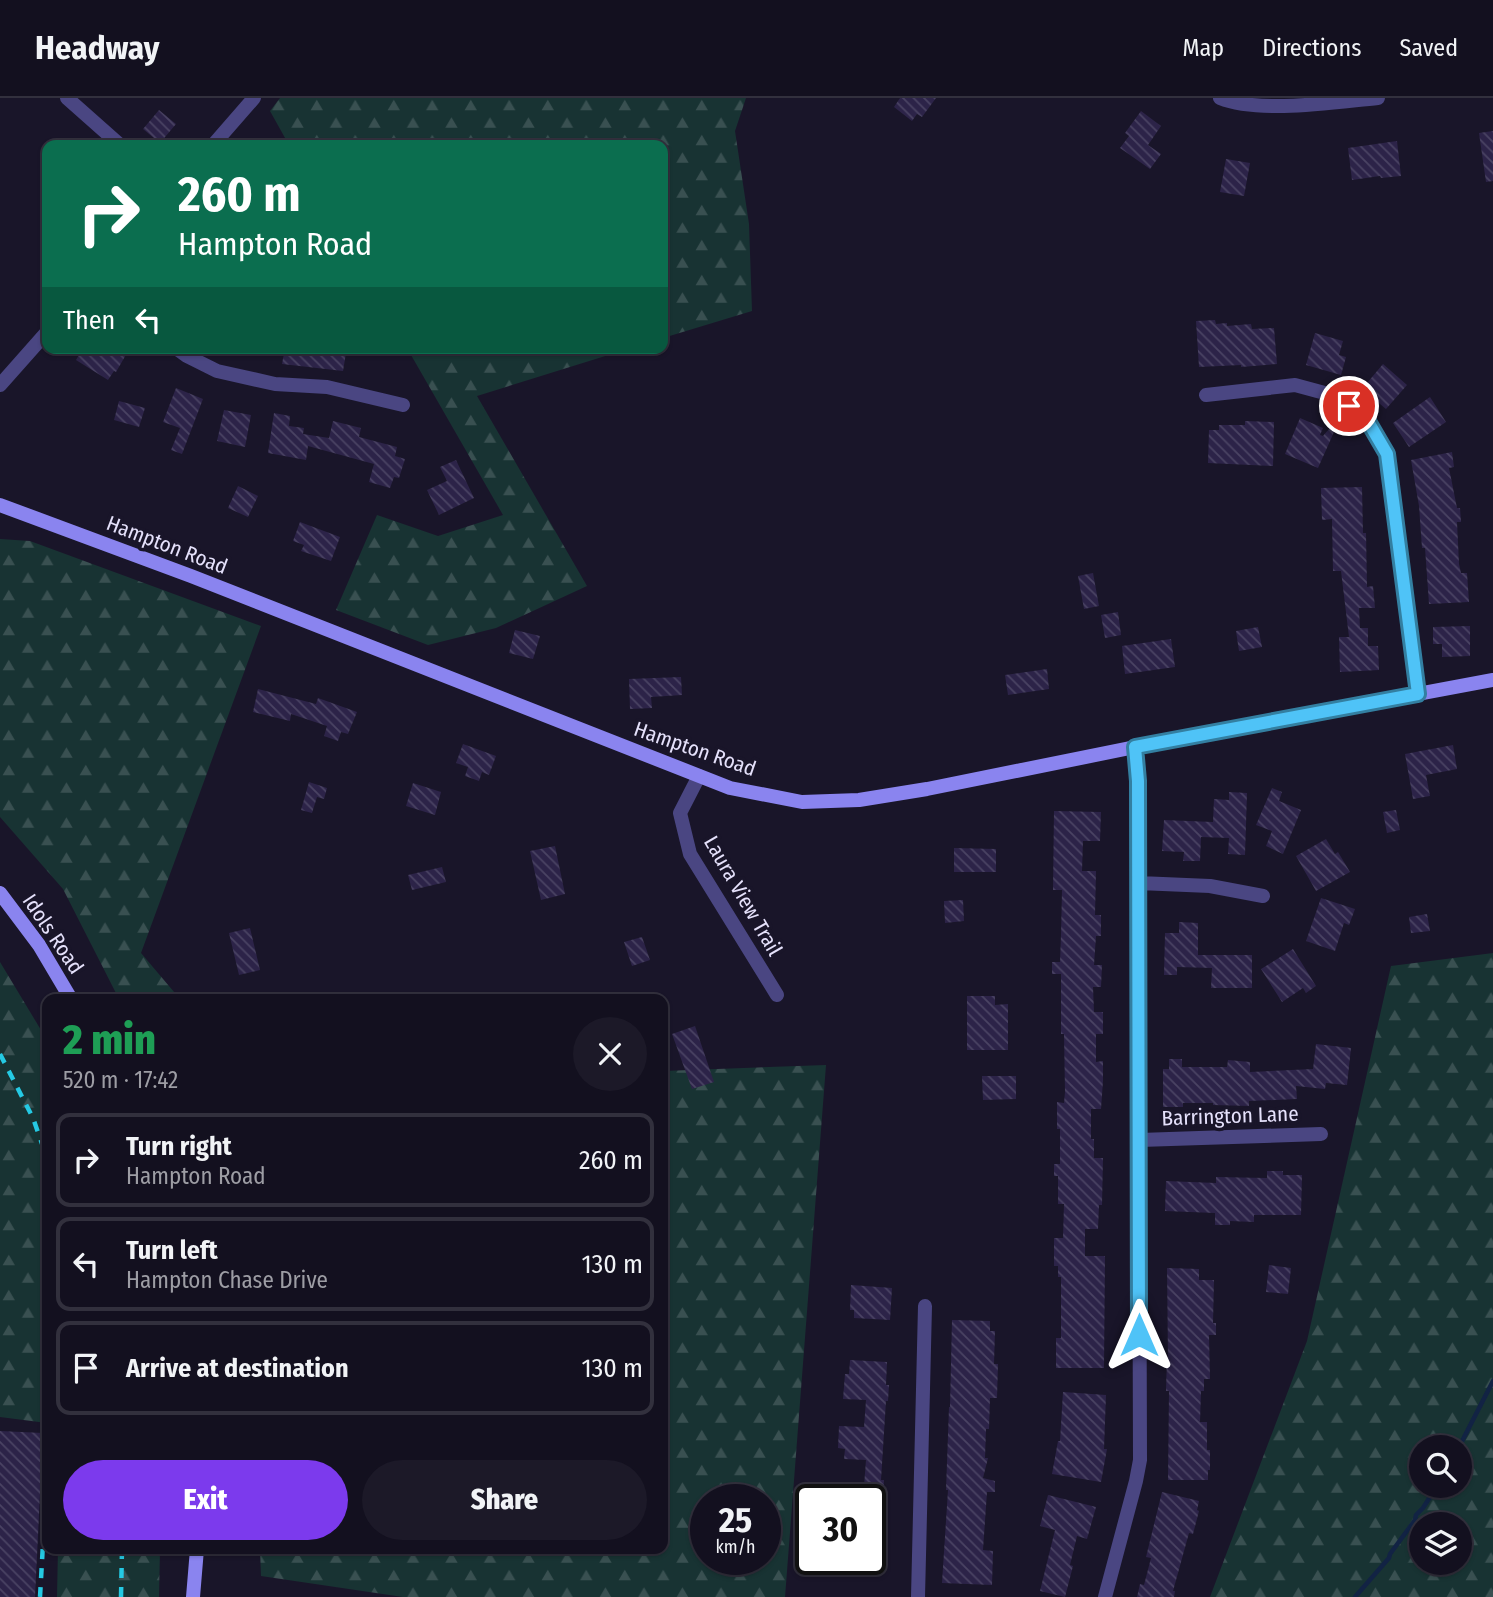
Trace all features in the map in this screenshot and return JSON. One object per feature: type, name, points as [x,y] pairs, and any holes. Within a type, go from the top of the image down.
[{"type":"main road","name":"Hampton Road","points":[[0,505],[191,576],[730,788],[802,802],[859,800],[927,789],[1493,680]]},
{"type":"main road","name":"Idols Road","points":[[0,893],[39,945],[68,994]]},
{"type":"main road","points":[[193,1597],[197,1554]]},
{"type":"street","points":[[67,98],[114,140]]},
{"type":"street","points":[[217,140],[254,98]]},
{"type":"street","points":[[1220,98],[1231,102],[1276,106],[1378,98]]},
{"type":"street","points":[[0,385],[42,338]]},
{"type":"street","points":[[184,354],[217,371],[275,384],[327,387],[403,405]]},
{"type":"street","points":[[1206,395],[1295,385],[1332,395],[1366,418],[1387,454],[1418,694]]},
{"type":"street","points":[[1105,1597],[1140,1460],[1139,883],[1135,747]]},
{"type":"street","name":"Laura View Trail","points":[[699,776],[680,813],[690,854],[777,995]]},
{"type":"street","points":[[1139,883],[1210,886],[1263,896]]},
{"type":"street","name":"Barrington Lane","points":[[1140,1140],[1321,1134]]},
{"type":"street","points":[[918,1597],[925,1306]]},
{"type":"green space","points":[[280,98],[746,98],[735,131],[749,224],[752,311],[668,336],[668,140],[286,140],[270,111]]},
{"type":"green space","points":[[410,354],[612,354],[477,396],[587,586],[496,628],[428,645],[336,610],[377,515],[438,536],[503,515]]},
{"type":"green space","points":[[0,539],[30,541],[261,626],[141,953],[176,994],[116,994],[63,889],[0,817]]},
{"type":"green space","points":[[1493,953],[1493,1597],[1210,1597],[1307,1341],[1391,966]]},
{"type":"green space","points":[[0,962],[42,1032],[42,1422],[0,1417]]},
{"type":"green space","points":[[826,1065],[785,1597],[403,1597],[261,1576],[260,1554],[668,1554],[668,1071]]},
{"type":"green space","points":[[58,1554],[160,1554],[159,1597],[57,1597]]},
{"type":"building","points":[[900,98],[936,98],[922,117],[917,114],[912,121],[894,107]]},
{"type":"building","points":[[159,110],[176,124],[163,140],[156,140],[143,129]]},
{"type":"building","points":[[1141,111],[1161,126],[1148,145],[1161,154],[1150,169],[1120,148],[1129,136],[1125,133]]},
{"type":"building","points":[[1493,131],[1493,181],[1486,182],[1479,133]]},
{"type":"building","points":[[1397,141],[1401,176],[1352,180],[1348,148]]},
{"type":"building","points":[[1226,159],[1250,163],[1244,196],[1220,192]]},
{"type":"building","points":[[1215,320],[1216,324],[1227,323],[1227,326],[1251,324],[1252,329],[1274,328],[1277,364],[1199,367],[1196,321]]},
{"type":"building","points":[[1315,333],[1343,341],[1339,355],[1346,357],[1341,375],[1306,365]]},
{"type":"building","points":[[80,354],[126,354],[108,380],[76,360]]},
{"type":"building","points":[[284,354],[346,354],[343,371],[282,364]]},
{"type":"building","points":[[1383,364],[1407,385],[1386,409],[1362,389]]},
{"type":"building","points":[[176,388],[203,399],[182,454],[171,450],[180,428],[163,422]]},
{"type":"building","points":[[1430,397],[1446,422],[1409,447],[1393,423]]},
{"type":"building","points":[[119,401],[145,408],[139,427],[114,420]]},
{"type":"building","points":[[224,410],[251,415],[245,447],[217,441]]},
{"type":"building","points":[[274,413],[290,416],[289,426],[304,428],[303,434],[329,438],[333,421],[361,428],[359,437],[397,447],[395,456],[405,459],[399,478],[394,477],[390,488],[369,482],[374,464],[308,446],[306,460],[268,453]]},
{"type":"building","points":[[1300,418],[1323,428],[1320,435],[1323,436],[1335,422],[1338,423],[1318,468],[1285,454]]},
{"type":"building","points":[[1245,421],[1274,422],[1273,466],[1208,463],[1209,430],[1219,430],[1219,425],[1245,425]]},
{"type":"building","points":[[1452,452],[1454,467],[1449,468],[1461,522],[1457,522],[1459,564],[1461,573],[1467,573],[1469,602],[1429,604],[1425,548],[1422,548],[1419,506],[1411,460]]},
{"type":"building","points":[[456,460],[474,498],[439,515],[427,490],[447,481],[440,467]]},
{"type":"building","points":[[238,486],[258,496],[248,517],[228,508]]},
{"type":"building","points":[[1362,487],[1367,587],[1373,586],[1375,608],[1359,608],[1360,628],[1368,628],[1368,646],[1378,646],[1379,670],[1340,672],[1339,637],[1349,637],[1341,571],[1333,571],[1332,519],[1322,520],[1321,488]]},
{"type":"building","points":[[300,522],[340,537],[331,561],[301,551],[304,545],[293,541]]},
{"type":"building","points":[[1093,573],[1099,606],[1084,609],[1078,576]]},
{"type":"building","points":[[1118,612],[1121,635],[1105,638],[1101,615]]},
{"type":"building","points":[[1470,626],[1470,656],[1442,657],[1442,644],[1433,644],[1433,627]]},
{"type":"building","points":[[1258,627],[1262,647],[1239,651],[1236,631]]},
{"type":"building","points":[[515,630],[540,636],[533,659],[509,653]]},
{"type":"building","points":[[1171,639],[1175,667],[1125,674],[1122,646]]},
{"type":"building","points":[[1047,669],[1049,689],[1008,695],[1005,675]]},
{"type":"building","points":[[681,677],[682,695],[651,697],[652,708],[630,709],[629,679]]},
{"type":"building","points":[[258,689],[316,704],[318,698],[357,712],[348,734],[341,732],[338,741],[324,736],[327,726],[291,714],[290,721],[253,712]]},
{"type":"building","points":[[463,744],[496,756],[489,775],[482,772],[479,781],[465,776],[468,767],[456,763]]},
{"type":"building","points":[[1453,745],[1457,769],[1426,775],[1430,796],[1413,799],[1405,754]]},
{"type":"building","points":[[309,782],[327,788],[324,799],[317,797],[312,813],[301,810]]},
{"type":"building","points":[[413,783],[441,792],[435,815],[406,806]]},
{"type":"building","points":[[1272,788],[1282,792],[1279,801],[1301,810],[1283,854],[1266,846],[1272,831],[1256,825]]},
{"type":"building","points":[[1229,792],[1247,793],[1245,855],[1228,854],[1229,838],[1201,837],[1200,861],[1183,861],[1184,852],[1162,851],[1164,820],[1213,822],[1214,799],[1229,800]]},
{"type":"building","points":[[1396,810],[1400,830],[1387,833],[1383,812]]},
{"type":"building","points":[[1054,811],[1101,812],[1100,841],[1083,841],[1082,871],[1096,871],[1095,915],[1101,915],[1101,936],[1096,936],[1094,965],[1102,965],[1101,987],[1093,987],[1094,1012],[1103,1012],[1103,1034],[1096,1034],[1096,1062],[1103,1061],[1103,1081],[1101,1109],[1091,1109],[1091,1139],[1094,1139],[1094,1158],[1103,1158],[1102,1205],[1099,1205],[1098,1229],[1085,1229],[1085,1256],[1105,1256],[1104,1368],[1056,1368],[1056,1338],[1061,1338],[1061,1277],[1058,1277],[1058,1266],[1054,1266],[1054,1238],[1063,1238],[1064,1204],[1058,1204],[1058,1176],[1054,1176],[1054,1164],[1060,1164],[1057,1102],[1064,1103],[1065,1092],[1061,974],[1052,974],[1052,962],[1060,962],[1062,890],[1053,890]]},
{"type":"building","points":[[1326,839],[1350,872],[1316,891],[1296,856]]},
{"type":"building","points":[[555,846],[565,894],[541,900],[530,851]]},
{"type":"building","points":[[954,848],[996,849],[996,872],[954,872]]},
{"type":"building","points":[[442,867],[446,882],[412,890],[408,875]]},
{"type":"building","points":[[1321,898],[1355,909],[1349,925],[1344,923],[1335,951],[1306,941]]},
{"type":"building","points":[[963,900],[964,921],[945,923],[944,901]]},
{"type":"building","points":[[1427,914],[1430,931],[1411,933],[1409,917]]},
{"type":"building","points":[[1179,922],[1198,923],[1198,955],[1252,955],[1252,988],[1211,988],[1212,968],[1177,967],[1177,975],[1164,975],[1165,933],[1179,933]]},
{"type":"building","points":[[250,928],[260,970],[239,975],[229,933]]},
{"type":"building","points":[[642,937],[650,960],[632,966],[624,942]]},
{"type":"building","points":[[1293,949],[1316,986],[1306,993],[1303,988],[1282,1002],[1261,969]]},
{"type":"building","points":[[967,996],[995,996],[995,1005],[1008,1004],[1008,1050],[967,1050]]},
{"type":"building","points":[[695,1026],[714,1082],[692,1089],[672,1034]]},
{"type":"building","points":[[1316,1044],[1351,1048],[1347,1085],[1326,1083],[1325,1089],[1296,1086],[1297,1099],[1249,1101],[1249,1106],[1183,1103],[1183,1107],[1163,1107],[1163,1069],[1169,1069],[1169,1059],[1182,1059],[1182,1067],[1227,1067],[1228,1060],[1250,1062],[1250,1072],[1313,1069]]},
{"type":"building","points":[[982,1076],[1016,1076],[1016,1099],[983,1100]]},
{"type":"building","points":[[1267,1171],[1283,1171],[1283,1175],[1302,1175],[1301,1215],[1254,1215],[1254,1222],[1230,1221],[1230,1225],[1215,1225],[1215,1213],[1165,1211],[1166,1181],[1216,1183],[1216,1177],[1267,1178]]},
{"type":"building","points":[[1269,1265],[1291,1268],[1288,1294],[1266,1292]]},
{"type":"building","points":[[1167,1268],[1199,1269],[1199,1280],[1214,1280],[1213,1323],[1216,1323],[1216,1335],[1209,1335],[1210,1379],[1204,1379],[1204,1391],[1201,1391],[1200,1422],[1207,1422],[1207,1450],[1210,1450],[1208,1480],[1168,1480]]},
{"type":"building","points":[[851,1285],[892,1288],[890,1320],[854,1318],[854,1310],[850,1310]]},
{"type":"building","points":[[952,1320],[990,1321],[990,1331],[995,1331],[997,1398],[990,1398],[985,1458],[988,1458],[983,1478],[995,1481],[995,1492],[987,1492],[983,1550],[993,1551],[992,1585],[942,1583],[948,1490]]},
{"type":"building","points":[[850,1360],[887,1362],[886,1385],[889,1385],[881,1480],[884,1480],[884,1484],[864,1484],[866,1460],[844,1459],[845,1449],[838,1448],[839,1426],[864,1427],[866,1400],[843,1399],[845,1374],[849,1374]]},
{"type":"building","points":[[1063,1392],[1106,1395],[1104,1449],[1107,1449],[1101,1482],[1052,1474],[1060,1441]]},
{"type":"building","points":[[0,1431],[42,1433],[35,1597],[0,1597]]},
{"type":"building","points":[[1162,1492],[1199,1501],[1199,1511],[1193,1534],[1189,1533],[1173,1591],[1174,1597],[1137,1597],[1140,1584],[1144,1585],[1151,1558],[1146,1557]]},
{"type":"building","points":[[1048,1495],[1096,1507],[1087,1539],[1077,1536],[1065,1597],[1040,1591],[1055,1530],[1040,1526]]},
{"type":"waterway","points":[[1465,1435],[1493,1381]]},
{"type":"waterway","points":[[1355,1597],[1389,1558],[1429,1498]]},
{"type":"railway","points":[[0,1054],[33,1118],[42,1144]]},
{"type":"railway","points":[[40,1597],[42,1554]]},
{"type":"railway","points":[[121,1597],[122,1554]]},
{"type":"route","points":[[1139,1335],[1138,781],[1135,747],[1418,694],[1387,454],[1366,418],[1349,406]]}]
